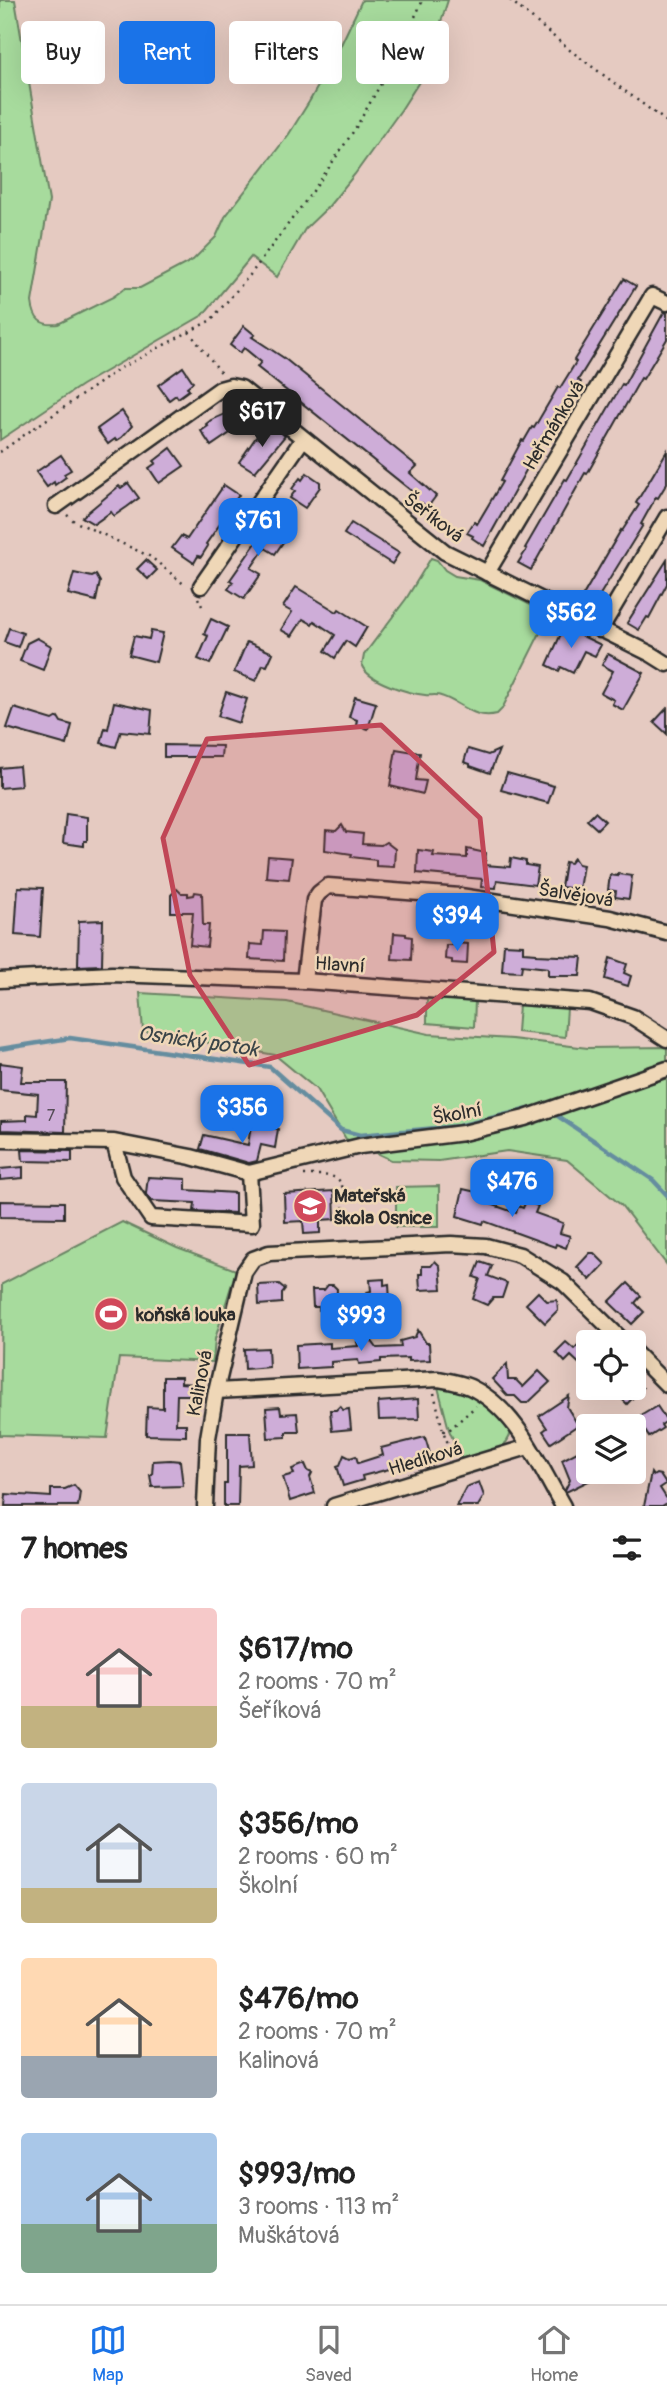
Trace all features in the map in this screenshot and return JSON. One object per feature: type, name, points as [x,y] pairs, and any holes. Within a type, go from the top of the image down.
[{"type":"street","name":"Heřmánková","points":[[487,573],[652,296],[667,303]]},
{"type":"street","name":"Šeříková","points":[[231,386],[241,388],[445,552],[667,664]]},
{"type":"street","points":[[56,506],[220,389],[231,386]]},
{"type":"street","points":[[194,586],[303,439]]},
{"type":"street","points":[[600,630],[667,517]]},
{"type":"street","name":"Šalvějová","points":[[304,981],[314,900],[328,886],[460,896],[610,918],[667,933]]},
{"type":"street","name":"Hlavní","points":[[0,980],[112,974],[304,981],[590,1002],[633,1017],[667,1039]]},
{"type":"street","name":"Školní","points":[[0,1140],[114,1142],[191,1157],[249,1173],[360,1146],[463,1133],[525,1118],[667,1069]]},
{"type":"street","points":[[114,1142],[123,1177],[151,1218],[252,1224],[249,1173]]},
{"type":"street","name":"Kalinová","points":[[205,1506],[208,1438],[216,1391],[244,1272],[253,1259],[269,1253],[451,1244],[486,1246],[520,1255],[563,1282],[612,1330]]},
{"type":"street","points":[[646,1364],[667,1385]]},
{"type":"street","points":[[216,1391],[431,1379],[470,1387],[514,1423],[563,1506]]},
{"type":"street","name":"Hledíková","points":[[334,1506],[528,1447]]},
{"type":"path","points":[[0,452],[119,369],[211,320],[250,275],[313,191],[362,118],[394,61],[423,0]]},
{"type":"path","points":[[510,0],[571,51],[667,122]]},
{"type":"path","points":[[189,332],[231,386]]},
{"type":"path","points":[[56,506],[74,521],[151,557],[194,586]]},
{"type":"path","points":[[297,1175],[332,1175],[338,1179],[343,1187],[343,1219]]},
{"type":"path","points":[[431,1379],[443,1431],[458,1469]]},
{"type":"path","points":[[443,1431],[449,1430],[482,1401],[484,1396]]},
{"type":"highlighted area","points":[[381,725],[480,818],[494,952],[417,1015],[249,1065],[190,975],[163,838],[207,739]]},
{"type":"green space","points":[[0,0],[15,0],[21,35],[21,84],[29,84],[49,201],[32,302],[34,313],[39,320],[47,324],[58,324],[113,297],[125,288],[140,288],[193,260],[216,237],[225,217],[289,134],[319,84],[342,84],[342,42],[362,0],[448,0],[441,21],[356,21],[356,84],[418,84],[355,174],[329,206],[305,229],[277,277],[251,257],[203,315],[82,385],[0,440]]},
{"type":"green space","points":[[431,558],[455,576],[480,580],[547,615],[502,709],[497,714],[481,715],[441,696],[418,694],[390,686],[372,677],[362,666],[364,655],[406,599]]},
{"type":"green space","points":[[140,993],[287,1002],[429,1034],[512,1039],[588,1048],[667,1047],[667,1265],[621,1205],[567,1160],[507,1151],[439,1161],[391,1160],[346,1139],[316,1089],[275,1055],[143,1031]]},
{"type":"green space","points":[[427,999],[475,1001],[474,1027],[427,1023]]},
{"type":"green space","points":[[519,1005],[567,1008],[565,1037],[517,1032]]},
{"type":"green space","points":[[439,1186],[439,1227],[396,1227],[396,1187]]},
{"type":"green space","name":"koňská louka","points":[[122,1222],[177,1248],[236,1270],[215,1339],[213,1362],[119,1358],[107,1438],[0,1435],[2,1284]]},
{"type":"green space","points":[[438,1387],[471,1396],[495,1413],[511,1431],[505,1444],[492,1452],[462,1460],[449,1430]]},
{"type":"building","points":[[624,279],[636,286],[578,380],[581,382],[556,423],[554,422],[546,436],[544,434],[484,546],[467,533],[474,522],[477,524],[502,482],[500,481],[522,440],[524,441],[532,427],[534,428],[558,387],[560,388],[576,362],[574,360]]},
{"type":"building","points":[[664,312],[667,313],[667,339],[643,379],[641,378],[587,474],[585,473],[531,570],[518,563],[565,479],[567,480],[622,384],[624,385]]},
{"type":"building","points":[[244,326],[255,335],[252,337],[284,358],[417,466],[410,473],[436,496],[427,508],[422,503],[417,509],[407,501],[414,493],[257,367],[261,362],[244,348],[240,353],[230,345]]},
{"type":"building","points":[[183,367],[193,382],[187,387],[189,390],[178,398],[176,395],[169,400],[158,385]]},
{"type":"building","points":[[122,411],[132,426],[122,437],[108,444],[97,429]]},
{"type":"building","points":[[225,414],[236,429],[211,446],[201,431],[211,420]]},
{"type":"building","points":[[273,426],[285,436],[255,472],[239,462],[256,437],[261,440]]},
{"type":"building","points":[[171,448],[184,466],[159,483],[149,468]]},
{"type":"building","points":[[667,451],[667,483],[658,498],[656,497],[641,524],[643,525],[593,606],[581,599],[621,530],[639,505],[636,503]]},
{"type":"building","points":[[61,455],[71,470],[55,485],[54,482],[47,487],[36,472]]},
{"type":"building","points":[[307,473],[320,482],[320,487],[305,508],[290,498],[295,491],[292,489]]},
{"type":"building","points":[[128,483],[139,498],[127,507],[114,516],[111,512],[94,524],[82,517],[119,486],[121,488]]},
{"type":"building","points":[[224,485],[239,495],[234,502],[237,504],[229,515],[227,514],[206,544],[208,546],[201,557],[198,556],[194,563],[172,548],[181,536],[187,539]]},
{"type":"building","points":[[276,519],[292,529],[275,554],[265,548],[251,568],[261,574],[244,599],[228,589],[233,582],[230,580],[269,524]]},
{"type":"building","points":[[351,523],[399,553],[392,564],[344,534]]},
{"type":"building","points":[[146,560],[157,570],[148,579],[137,569]]},
{"type":"building","points":[[667,560],[667,584],[649,618],[647,617],[639,630],[627,623]]},
{"type":"building","points":[[74,573],[92,577],[96,575],[100,582],[96,601],[68,594]]},
{"type":"building","points":[[296,587],[367,627],[355,647],[346,641],[335,658],[325,651],[335,635],[314,621],[312,624],[303,619],[292,636],[281,630],[292,612],[283,607]]},
{"type":"building","points":[[211,619],[228,627],[210,664],[198,659],[208,636],[204,634]]},
{"type":"building","points":[[564,627],[601,645],[595,656],[584,651],[573,673],[561,667],[559,671],[547,665]]},
{"type":"building","points":[[9,628],[23,633],[18,647],[4,642]]},
{"type":"building","points":[[151,631],[163,633],[156,662],[129,655],[134,636],[149,639]]},
{"type":"building","points":[[37,638],[51,646],[43,670],[20,661],[27,643]]},
{"type":"building","points":[[247,642],[273,653],[267,666],[263,665],[256,681],[234,672]]},
{"type":"building","points":[[608,654],[644,673],[623,710],[612,704],[614,700],[601,693],[613,671],[602,665]]},
{"type":"building","points":[[226,692],[247,699],[239,723],[218,716]]},
{"type":"building","points":[[355,697],[376,703],[368,729],[356,725],[357,720],[349,717]]},
{"type":"building","points":[[114,702],[152,710],[150,734],[121,731],[116,747],[101,743],[105,728],[108,729]]},
{"type":"building","points":[[14,708],[53,720],[58,717],[61,722],[72,725],[67,745],[7,728]]},
{"type":"building","points":[[667,708],[667,734],[654,722]]},
{"type":"building","points":[[164,745],[222,746],[221,757],[164,757]]},
{"type":"building","points":[[396,749],[420,753],[416,780],[426,781],[423,794],[390,786]]},
{"type":"building","points":[[468,749],[488,755],[499,750],[490,773],[464,762]]},
{"type":"building","points":[[19,766],[21,786],[0,788],[0,768]]},
{"type":"building","points":[[507,773],[554,786],[548,803],[501,790]]},
{"type":"building","points":[[595,812],[605,821],[597,829],[587,820]]},
{"type":"building","points":[[66,814],[87,817],[87,841],[84,841],[84,846],[63,843]]},
{"type":"building","points":[[342,825],[346,832],[363,834],[362,844],[381,845],[386,842],[395,849],[394,867],[376,866],[376,860],[325,850],[326,830],[336,831]]},
{"type":"building","points":[[467,849],[486,853],[485,865],[510,867],[511,858],[538,867],[535,885],[497,880],[496,888],[481,887],[482,879],[417,873],[418,850],[434,852],[433,856],[467,858]]},
{"type":"building","points":[[268,856],[292,858],[289,879],[266,877]]},
{"type":"building","points":[[574,858],[578,864],[583,865],[579,889],[561,887],[565,862],[570,863]]},
{"type":"building","points":[[610,875],[632,876],[629,899],[615,897],[616,891],[608,890]]},
{"type":"building","points":[[18,887],[43,888],[40,937],[15,935]]},
{"type":"building","points":[[177,889],[181,893],[188,893],[188,896],[194,895],[195,892],[202,893],[203,925],[209,925],[207,947],[190,945],[193,912],[171,912],[171,895]]},
{"type":"building","points":[[103,920],[102,965],[78,966],[79,921]]},
{"type":"building","points":[[264,931],[284,932],[283,961],[249,959],[250,944],[263,945]]},
{"type":"building","points":[[394,933],[412,937],[411,960],[392,959]]},
{"type":"building","points":[[468,944],[467,964],[452,963],[452,960],[445,959],[446,945]]},
{"type":"building","points":[[504,944],[523,945],[523,952],[536,955],[582,957],[580,976],[548,976],[548,968],[522,965],[521,972],[502,971]]},
{"type":"building","points":[[610,958],[627,964],[624,973],[631,976],[628,986],[605,979]]},
{"type":"building","points":[[0,1063],[23,1066],[21,1082],[66,1082],[65,1132],[1,1130],[1,1121],[27,1120],[27,1114],[37,1115],[38,1094],[0,1090]]},
{"type":"building","points":[[251,1125],[278,1129],[275,1148],[261,1145],[257,1161],[249,1163],[200,1149],[204,1135],[248,1145]]},
{"type":"building","points":[[22,1150],[72,1151],[72,1162],[23,1161]]},
{"type":"building","points":[[23,1167],[23,1178],[0,1180],[0,1169]]},
{"type":"building","points":[[148,1177],[186,1179],[186,1190],[235,1193],[235,1213],[194,1211],[195,1203],[151,1201],[146,1193]]},
{"type":"building","points":[[463,1189],[490,1195],[488,1203],[516,1213],[518,1206],[523,1208],[526,1201],[538,1206],[535,1213],[563,1223],[560,1233],[570,1236],[566,1248],[556,1244],[555,1247],[484,1221],[483,1224],[457,1216]]},
{"type":"building","name":"Mateřská škola Osnice","points":[[334,1191],[335,1219],[320,1220],[320,1233],[304,1234],[303,1221],[285,1222],[284,1194]]},
{"type":"building","points":[[0,1201],[64,1202],[64,1218],[0,1217]]},
{"type":"building","points":[[590,1253],[594,1253],[605,1264],[590,1280],[577,1267]]},
{"type":"building","points":[[435,1261],[440,1266],[442,1289],[420,1290],[419,1274],[422,1274],[422,1266],[431,1266]]},
{"type":"building","points":[[480,1262],[492,1266],[488,1276],[507,1283],[502,1298],[493,1298],[487,1305],[473,1299],[480,1279],[474,1277]]},
{"type":"building","points":[[384,1279],[384,1285],[389,1284],[390,1302],[368,1304],[370,1280]]},
{"type":"building","points":[[628,1283],[641,1296],[635,1303],[644,1312],[632,1324],[609,1302]]},
{"type":"building","points":[[279,1284],[285,1289],[282,1303],[259,1305],[258,1285]]},
{"type":"building","points":[[328,1285],[337,1289],[336,1309],[319,1310],[319,1307],[313,1307],[312,1290],[324,1290]]},
{"type":"building","points":[[538,1292],[547,1301],[557,1300],[558,1310],[545,1323],[526,1304]]},
{"type":"building","points":[[418,1330],[426,1343],[429,1343],[430,1360],[381,1359],[381,1362],[359,1364],[358,1360],[331,1362],[331,1367],[297,1369],[296,1345],[330,1343],[330,1348],[358,1346],[357,1342],[365,1342],[368,1336],[377,1348],[401,1347],[400,1341],[415,1337]]},
{"type":"building","points":[[566,1342],[574,1349],[576,1347],[576,1361],[571,1356],[565,1362],[556,1352]]},
{"type":"building","points":[[268,1348],[269,1367],[245,1369],[244,1349]]},
{"type":"building","points":[[507,1364],[508,1380],[516,1380],[523,1387],[539,1371],[550,1382],[528,1403],[522,1403],[515,1396],[508,1396],[492,1379]]},
{"type":"building","points":[[163,1377],[181,1377],[181,1383],[193,1384],[193,1395],[177,1395],[176,1424],[186,1424],[186,1436],[146,1435],[147,1407],[163,1408]]},
{"type":"building","points":[[569,1396],[567,1407],[576,1426],[551,1443],[543,1431],[547,1428],[539,1416]]},
{"type":"building","points":[[418,1399],[419,1419],[379,1420],[378,1402]]},
{"type":"building","points":[[340,1406],[343,1410],[349,1409],[351,1429],[332,1431],[330,1410],[336,1410]]},
{"type":"building","points":[[657,1406],[667,1421],[661,1425],[663,1428],[649,1437],[646,1432],[646,1414],[644,1414]]},
{"type":"building","points":[[280,1407],[281,1414],[297,1413],[299,1432],[286,1432],[286,1437],[268,1438],[266,1408]]},
{"type":"building","points":[[227,1433],[250,1433],[252,1465],[239,1466],[238,1506],[224,1506]]},
{"type":"building","points":[[425,1437],[430,1454],[401,1466],[362,1476],[363,1480],[343,1486],[337,1466],[344,1455],[350,1458],[356,1456],[358,1463],[383,1455],[381,1448]]},
{"type":"building","points":[[576,1453],[576,1484],[582,1484],[566,1492],[570,1480],[562,1460]]},
{"type":"building","points":[[153,1461],[180,1461],[183,1486],[152,1487],[150,1475]]},
{"type":"building","points":[[305,1464],[312,1473],[310,1477],[315,1493],[290,1501],[283,1477],[294,1474],[292,1469]]},
{"type":"building","points":[[651,1473],[653,1476],[660,1475],[666,1484],[660,1488],[667,1499],[667,1503],[662,1506],[644,1506]]},
{"type":"building","points":[[479,1482],[484,1496],[478,1506],[456,1506],[466,1487]]},
{"type":"building","points":[[74,1485],[80,1492],[78,1506],[5,1506],[6,1494],[51,1497],[51,1489],[65,1489]]},
{"type":"waterway","name":"Osnický potok","points":[[0,1049],[70,1038],[270,1067],[341,1130],[360,1135],[458,1126],[533,1108]]},
{"type":"waterway","name":"Osnický potok","points":[[553,1113],[653,1180],[667,1195]]},
{"type":"place","name":"Mateřská škola Osnice","points":[[310,1206]]},
{"type":"place","name":"koňská louka","points":[[111,1314]]}]
